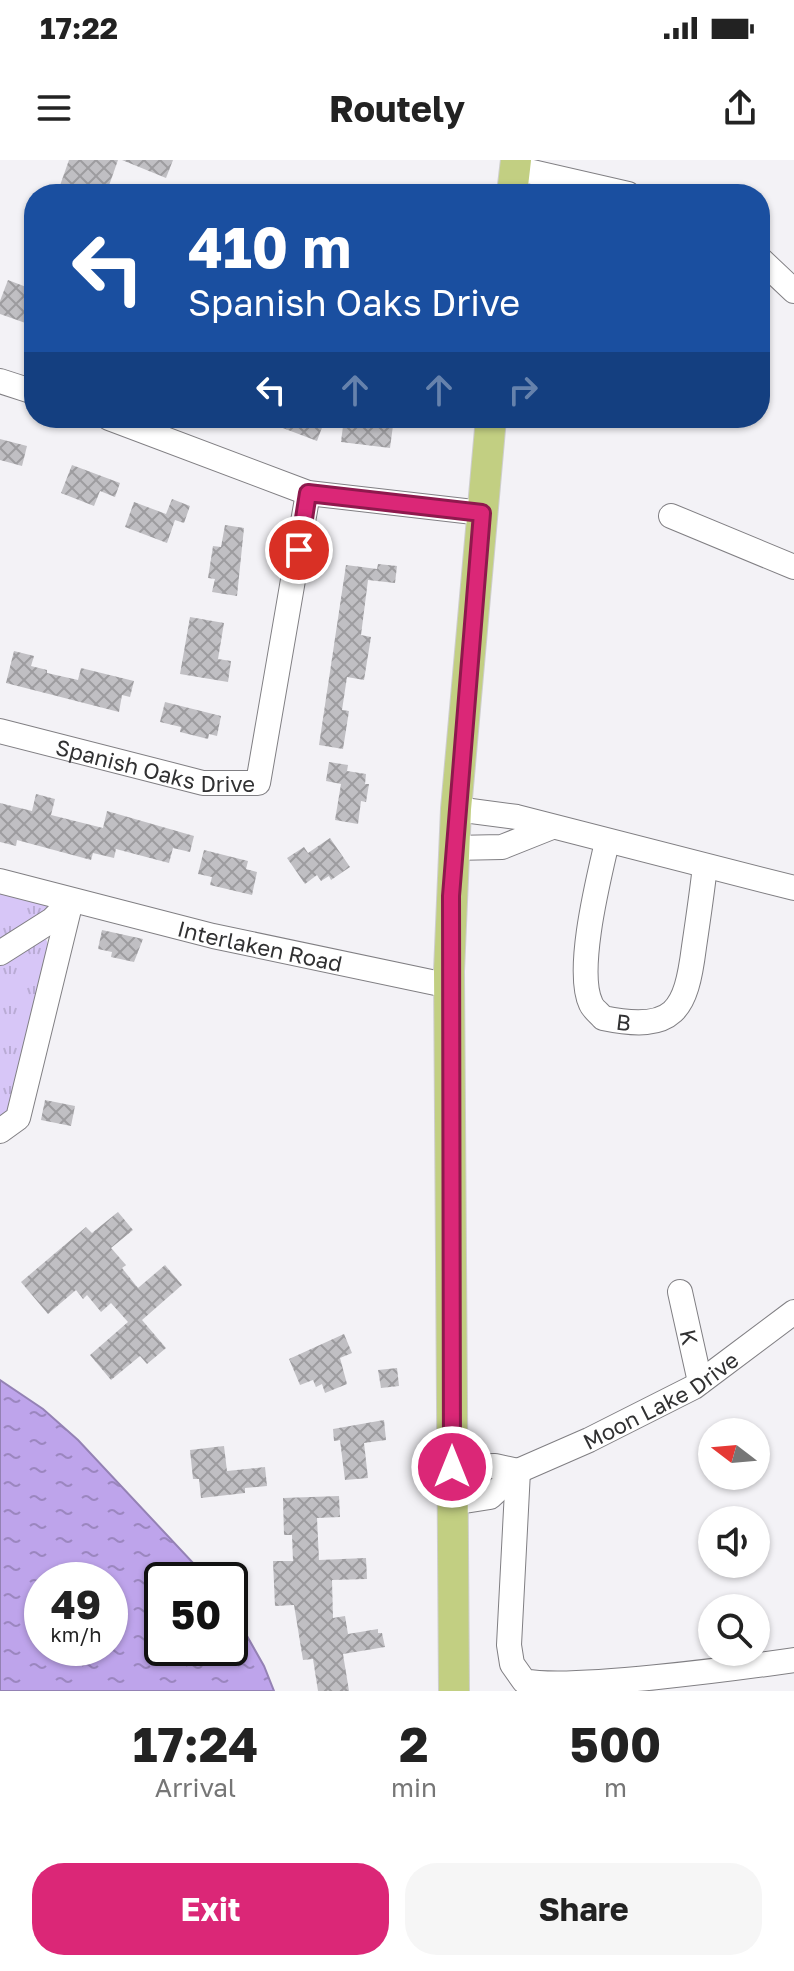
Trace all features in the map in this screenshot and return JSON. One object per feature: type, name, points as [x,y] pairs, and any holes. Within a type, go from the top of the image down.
[{"type":"main road","points":[[454,1691],[450,986],[453,848],[490,428]]},
{"type":"street","points":[[515,174],[572,184]]},
{"type":"street","points":[[770,268],[794,291]]},
{"type":"street","points":[[0,381],[24,389]]},
{"type":"street","points":[[136,428],[308,493],[482,513]]},
{"type":"street","name":"Spanish Oaks Drive","points":[[0,731],[203,783],[258,783],[308,493]]},
{"type":"street","points":[[671,516],[794,567]]},
{"type":"street","points":[[456,809],[517,817],[794,888]]},
{"type":"street","points":[[453,848],[502,847],[552,827]]},
{"type":"street","name":"B","points":[[607,842],[593,900],[587,971],[590,1003],[603,1018],[643,1022],[662,1018],[683,1002],[692,974],[705,866]]},
{"type":"street","name":"Interlaken Road","points":[[0,881],[213,936],[450,986]]},
{"type":"street","points":[[0,953],[52,920],[71,901]]},
{"type":"street","points":[[0,1131],[9,1128],[18,1118],[71,901]]},
{"type":"street","name":"K","points":[[680,1292],[700,1382]]},
{"type":"street","name":"Moon Lake Drive","points":[[452,1503],[490,1497],[518,1471],[589,1440],[700,1382],[794,1312]]},
{"type":"street","points":[[452,1467],[495,1466],[518,1471],[509,1645],[512,1664],[524,1681],[550,1686],[597,1685],[794,1660]]},
{"type":"green space","points":[[0,890],[52,906],[0,942]]},
{"type":"green space","points":[[35,939],[46,939],[50,950],[16,1104],[0,1122],[0,961]]},
{"type":"water","points":[[0,1380],[43,1409],[78,1440],[192,1562],[144,1562],[144,1666],[248,1666],[248,1638],[274,1691],[0,1691]]},
{"type":"building","points":[[69,160],[118,160],[110,184],[61,184]]},
{"type":"building","points":[[122,160],[173,160],[166,178]]},
{"type":"building","points":[[8,280],[24,286],[24,322],[0,314],[0,301]]},
{"type":"building","points":[[283,428],[322,428],[317,441]]},
{"type":"building","points":[[343,428],[393,428],[390,448],[341,442]]},
{"type":"building","points":[[0,439],[27,446],[22,466],[0,460]]},
{"type":"building","points":[[72,465],[120,483],[115,497],[100,491],[94,506],[61,493]]},
{"type":"building","points":[[172,499],[190,506],[184,523],[175,520],[167,543],[125,527],[134,502],[166,514]]},
{"type":"building","points":[[225,525],[244,528],[237,596],[212,592],[215,579],[208,578],[213,546],[221,547]]},
{"type":"building","points":[[378,564],[397,566],[395,583],[368,580],[361,635],[371,637],[364,680],[347,677],[342,710],[349,711],[343,749],[319,745],[346,565],[377,569]]},
{"type":"building","points":[[190,617],[224,623],[218,659],[231,661],[228,682],[180,674]]},
{"type":"building","points":[[14,651],[34,656],[31,666],[47,670],[47,673],[78,680],[81,668],[134,681],[130,697],[122,695],[119,712],[6,683]]},
{"type":"building","points":[[165,702],[221,716],[217,736],[209,734],[208,739],[180,732],[181,727],[160,722]]},
{"type":"building","points":[[329,762],[348,765],[347,771],[366,774],[365,784],[369,784],[366,802],[361,801],[358,824],[335,820],[341,784],[326,781]]},
{"type":"building","points":[[36,794],[55,799],[51,815],[103,828],[107,811],[194,836],[190,852],[173,848],[169,863],[116,849],[114,858],[93,853],[91,860],[17,840],[16,846],[0,842],[0,803],[32,811]]},
{"type":"building","points":[[330,838],[350,867],[331,880],[329,876],[321,881],[317,875],[305,884],[287,858],[304,847],[308,853]]},
{"type":"building","points":[[204,850],[248,861],[246,869],[257,872],[252,895],[210,885],[212,877],[198,874]]},
{"type":"building","points":[[102,930],[143,939],[134,962],[111,957],[112,952],[98,949]]},
{"type":"building","points":[[45,1100],[75,1106],[71,1126],[41,1120]]},
{"type":"building","points":[[118,1212],[133,1230],[111,1248],[126,1265],[122,1268],[138,1288],[165,1265],[182,1285],[142,1320],[166,1348],[147,1364],[140,1356],[111,1380],[90,1355],[128,1322],[111,1303],[101,1312],[87,1295],[83,1299],[76,1290],[48,1314],[21,1282],[86,1227],[92,1233]]},
{"type":"building","points":[[344,1334],[352,1353],[340,1358],[347,1384],[325,1393],[322,1384],[316,1387],[313,1380],[300,1385],[289,1359]]},
{"type":"building","points":[[397,1368],[399,1386],[381,1388],[378,1370]]},
{"type":"building","points":[[384,1420],[386,1440],[364,1443],[368,1478],[345,1480],[340,1440],[334,1441],[333,1429]]},
{"type":"building","points":[[224,1446],[227,1471],[265,1467],[267,1486],[245,1488],[245,1493],[201,1498],[199,1479],[193,1479],[190,1450]]},
{"type":"building","points":[[339,1496],[340,1517],[317,1518],[319,1560],[366,1558],[367,1579],[332,1580],[333,1618],[345,1616],[348,1634],[378,1629],[385,1647],[343,1654],[349,1691],[318,1691],[313,1659],[303,1660],[294,1605],[275,1606],[273,1561],[293,1561],[292,1535],[284,1535],[283,1498]]},
{"type":"route","points":[[299,550],[308,493],[482,513],[451,896],[452,1467]]}]
